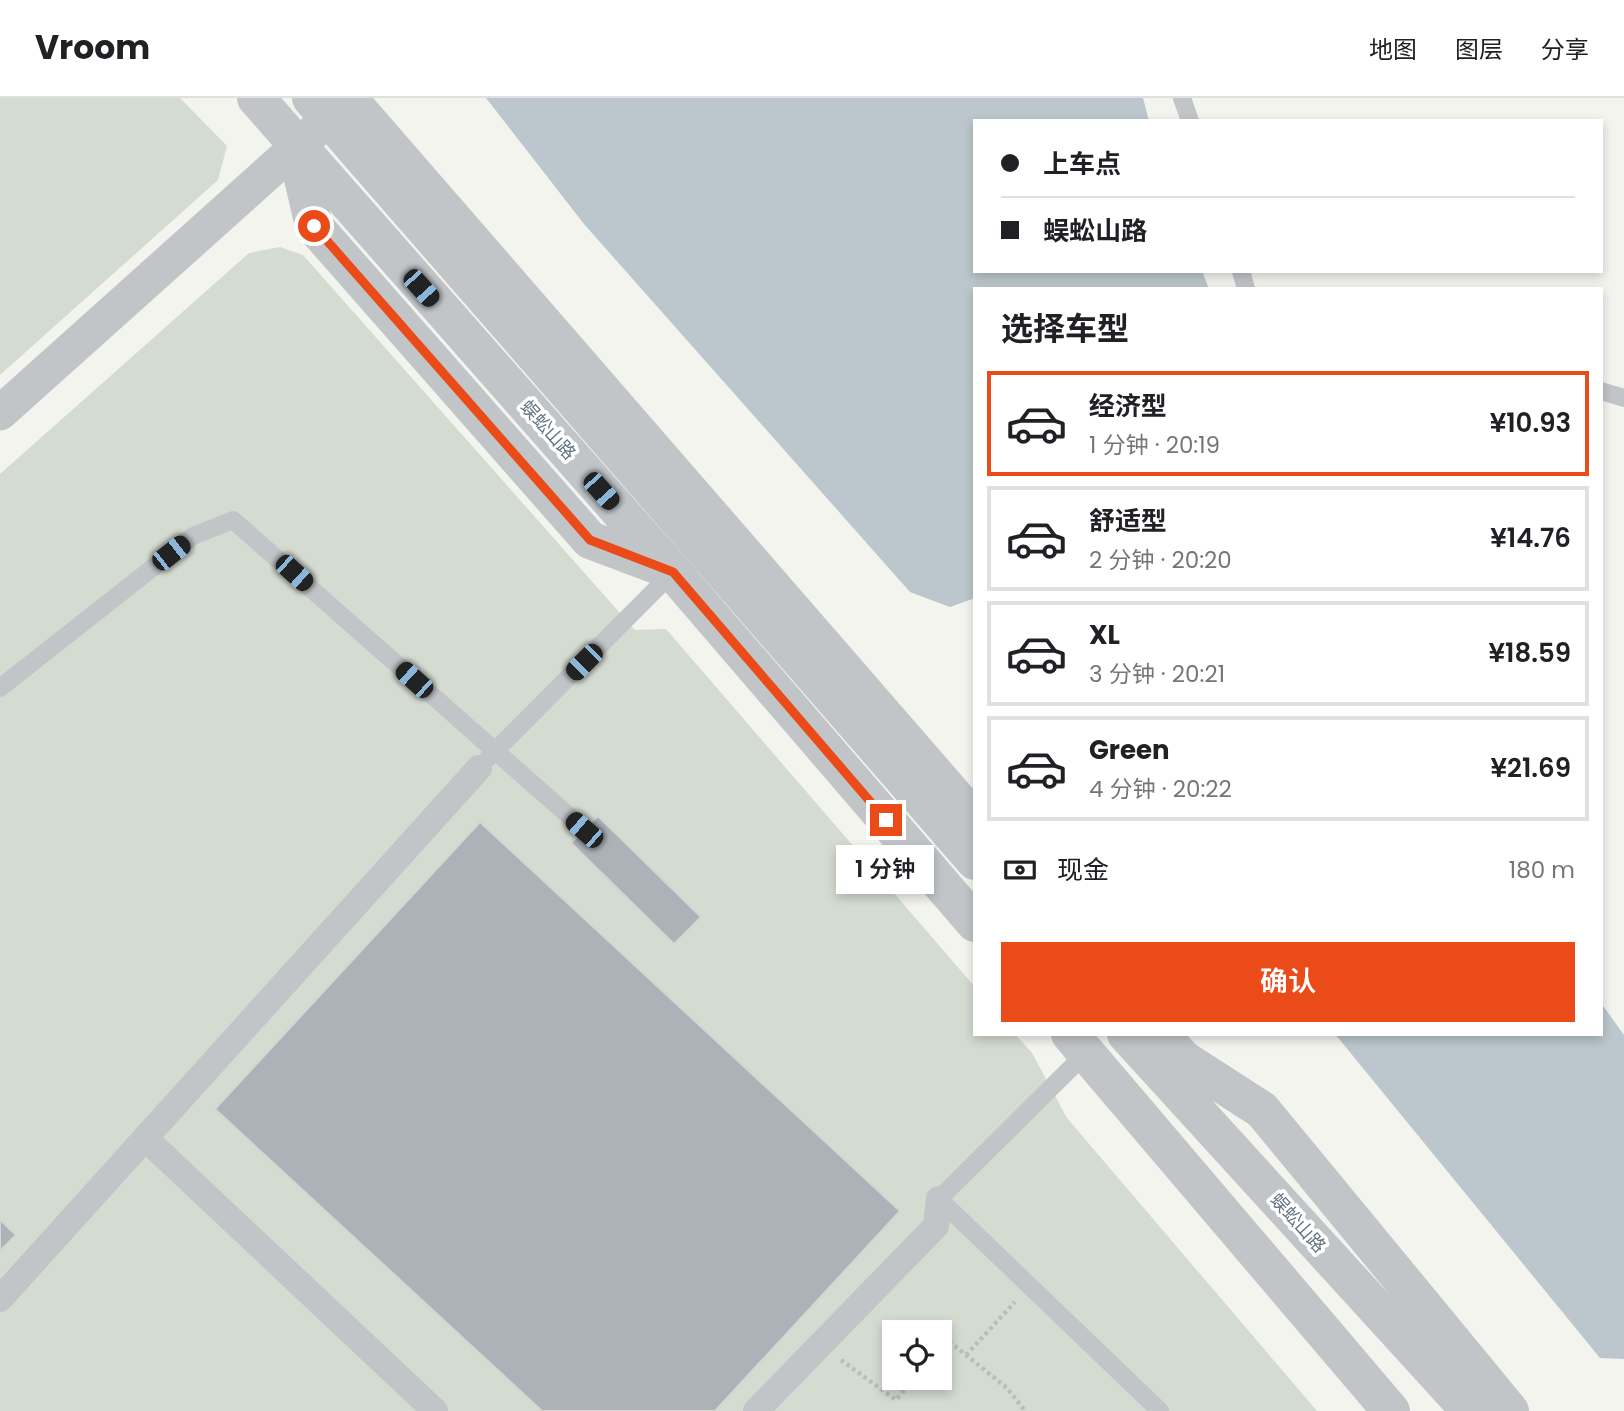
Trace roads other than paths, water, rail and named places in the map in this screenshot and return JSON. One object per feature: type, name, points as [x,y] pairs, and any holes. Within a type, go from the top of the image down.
[{"type":"street","name":"蜈蚣山路","points":[[256,98],[673,572],[973,921]]},
{"type":"street","points":[[0,413],[296,146],[327,103]]},
{"type":"street","points":[[327,103],[386,143],[973,818]]},
{"type":"street","points":[[327,103],[973,859]]},
{"type":"street","points":[[0,1299],[486,760]]},
{"type":"street","name":"蜈蚣山路","points":[[1128,1036],[1470,1411]]},
{"type":"street","points":[[1163,1036],[1183,1059],[1262,1110],[1510,1411]]},
{"type":"street","points":[[1078,1044],[1391,1411]]},
{"type":"street","points":[[145,1138],[435,1411]]},
{"type":"street","points":[[756,1411],[936,1226],[939,1199]]},
{"type":"lane","points":[[1182,98],[1189,119]]},
{"type":"lane","points":[[1603,392],[1624,398]]},
{"type":"lane","points":[[0,688],[193,536],[233,520],[486,760],[584,830]]},
{"type":"lane","points":[[486,760],[673,572]]},
{"type":"lane","points":[[1078,1044],[939,1199],[1160,1411]]}]
